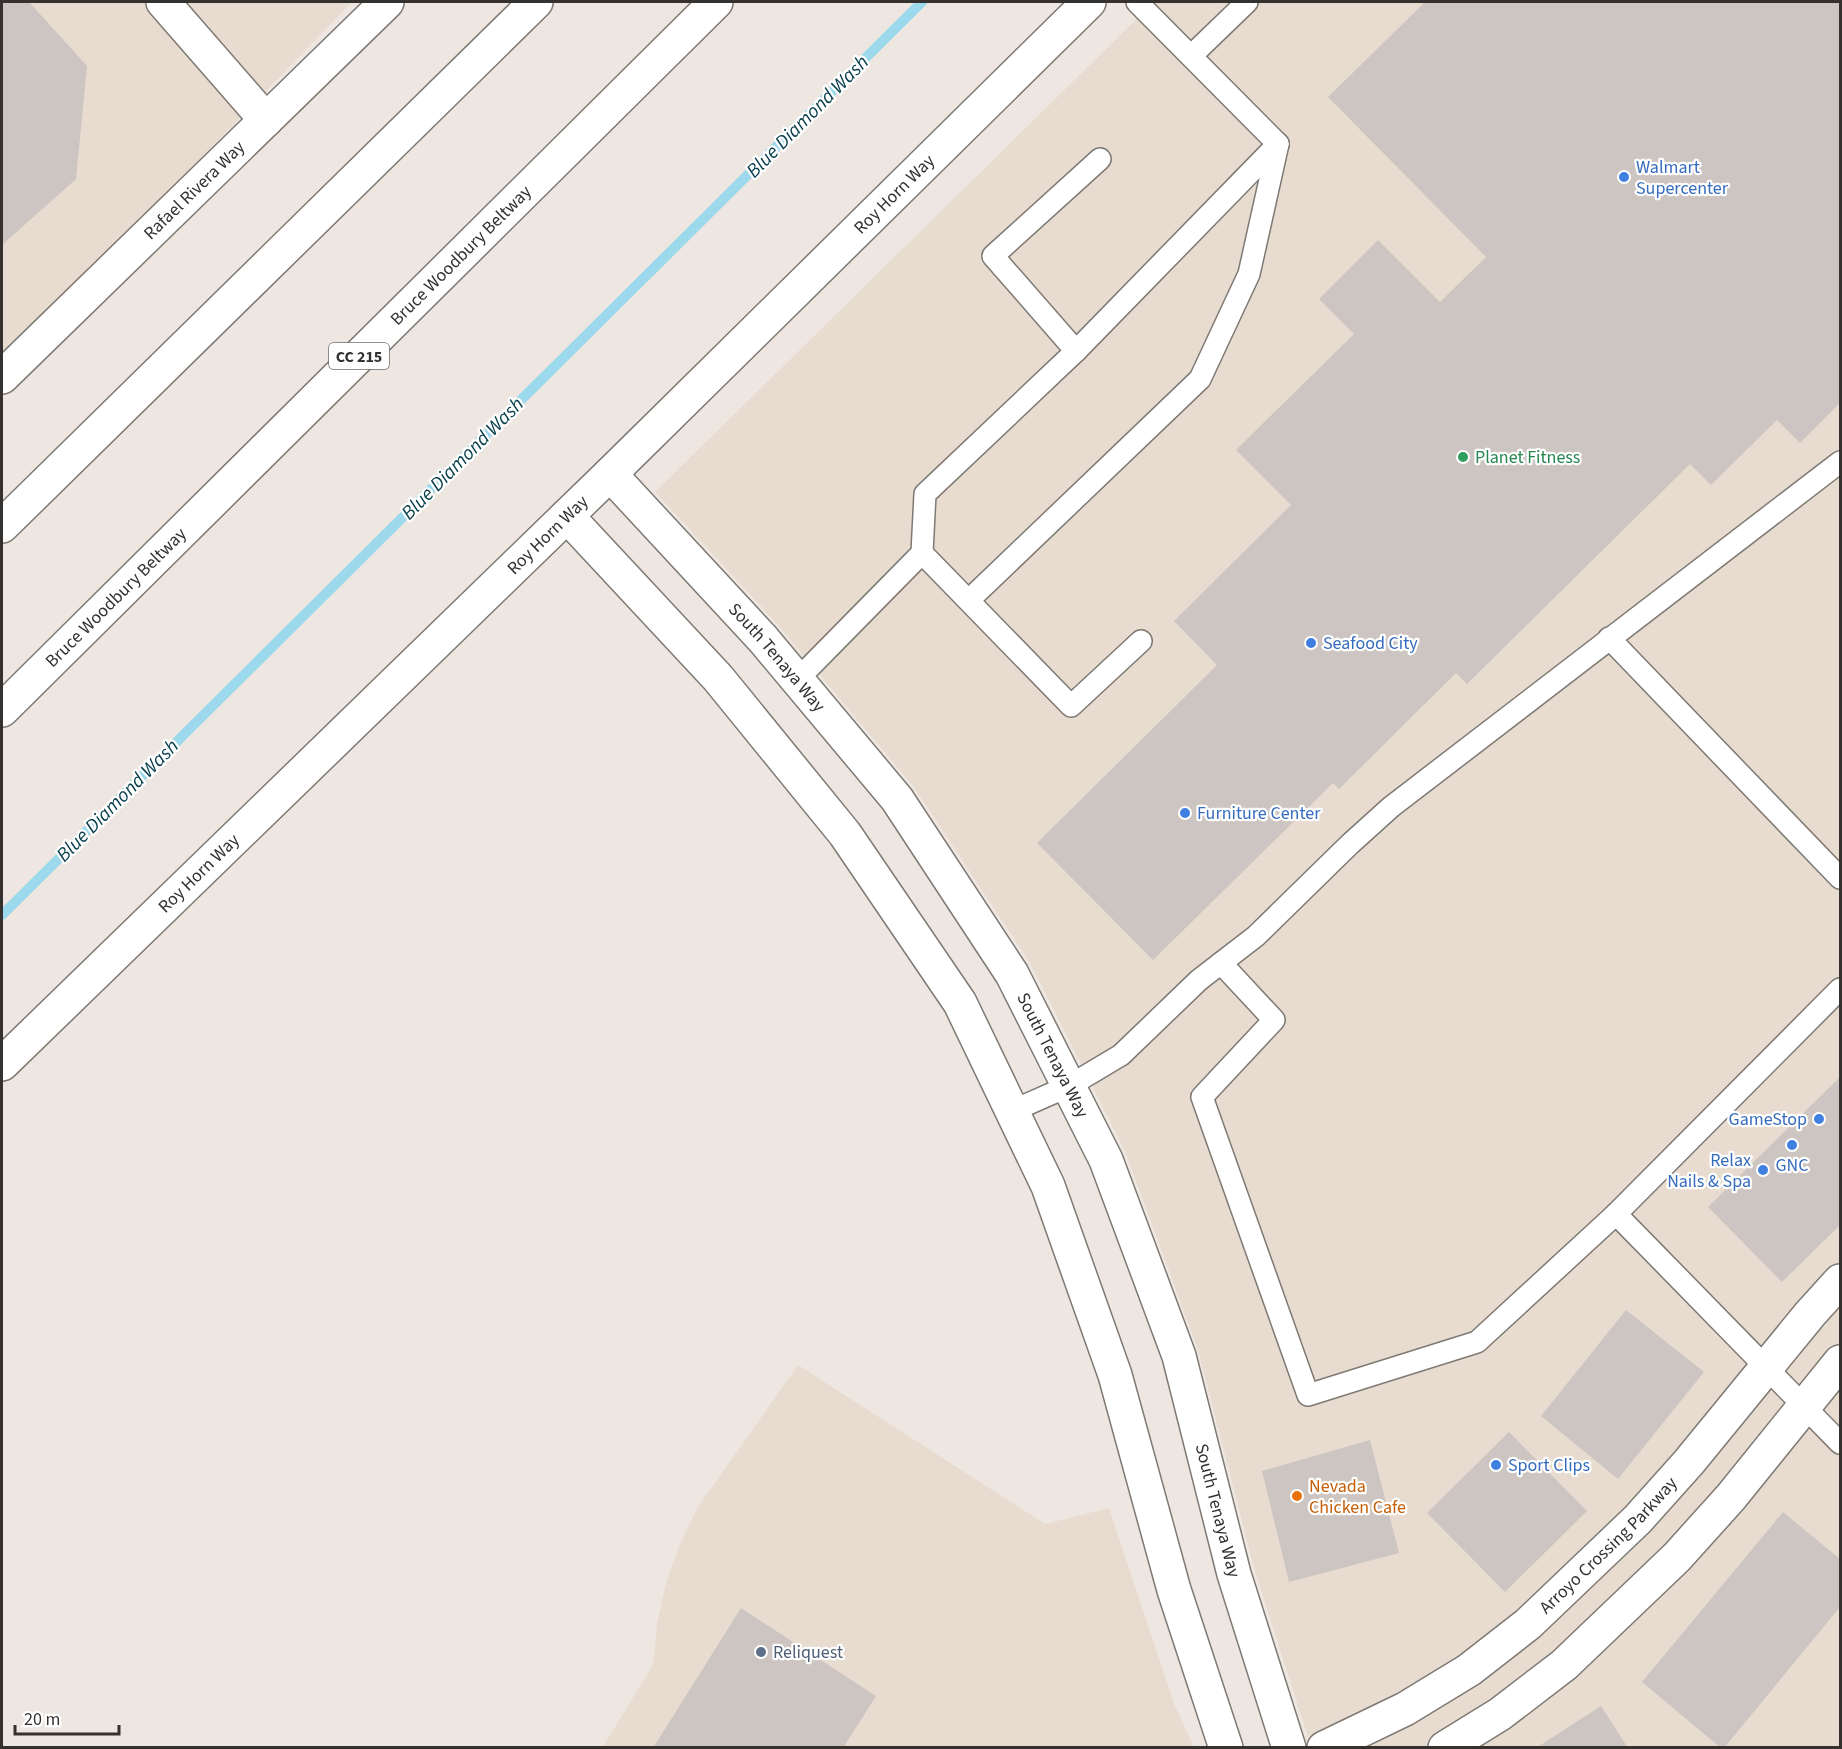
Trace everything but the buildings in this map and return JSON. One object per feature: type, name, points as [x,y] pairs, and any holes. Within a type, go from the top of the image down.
[{"type":"main road","points":[[163,2],[266,120]]},
{"type":"main road","name":"Rafael Rivera Way","points":[[2,377],[387,2]]},
{"type":"main road","points":[[2,526],[536,2]]},
{"type":"main road","name":"Bruce Woodbury Beltway","points":[[2,710],[716,2]]},
{"type":"main road","name":"Roy Horn Way","points":[[2,1064],[610,474],[1089,2]]},
{"type":"main road","name":"South Tenaya Way","points":[[610,474],[763,639],[897,799],[1012,974],[1106,1160],[1179,1356],[1234,1574],[1289,1748]]},
{"type":"main road","points":[[567,516],[718,678],[845,834],[960,1003],[1048,1186],[1115,1376],[1174,1590],[1226,1748]]},
{"type":"main road","name":"Arroyo Crossing Parkway","points":[[1324,1748],[1405,1709],[1469,1670],[1528,1624],[1638,1519],[1689,1462],[1810,1314],[1840,1281]]},
{"type":"main road","points":[[1445,1748],[1500,1714],[1564,1665],[1677,1557],[1723,1506],[1840,1362]]},
{"type":"lane","points":[[1137,2],[1278,144]]},
{"type":"lane","points":[[1191,56],[1247,2]]},
{"type":"lane","points":[[798,680],[922,553],[925,494],[1076,351],[1278,144]]},
{"type":"lane","points":[[969,600],[1200,379],[1249,274],[1278,144]]},
{"type":"lane","points":[[1076,351],[993,256],[1100,159]]},
{"type":"lane","points":[[1012,1111],[1069,1086],[1121,1055],[1198,980],[1256,936],[1391,807],[1840,462]]},
{"type":"lane","points":[[922,553],[1071,706],[1141,641]]},
{"type":"lane","points":[[1609,638],[1840,878]]},
{"type":"lane","points":[[1221,963],[1274,1020],[1202,1097],[1308,1395],[1477,1342],[1616,1214],[1840,990]]},
{"type":"lane","points":[[1616,1214],[1840,1443]]},
{"type":"shaded area","points":[[2,2],[352,2],[2,364]]},
{"type":"shaded area","points":[[1154,2],[1840,2],[1840,1747],[1311,1747],[1254,1568],[1198,1350],[1125,1151],[1030,963],[913,786],[778,625],[655,492]]},
{"type":"shaded area","points":[[798,1365],[1045,1524],[1109,1508],[1175,1706],[1194,1747],[602,1748],[653,1665],[657,1624],[666,1583],[680,1544],[698,1507]]},
{"type":"waterway","name":"Blue Diamond Wash","points":[[2,915],[922,2]]},
{"type":"place","name":"Walmart Supercenter","points":[[1624,177]]},
{"type":"place","name":"Planet Fitness","points":[[1463,457]]},
{"type":"place","name":"Seafood City","points":[[1311,643]]},
{"type":"place","name":"Furniture Center","points":[[1185,813]]},
{"type":"place","name":"GameStop","points":[[1819,1119]]},
{"type":"place","name":"GNC","points":[[1792,1145]]},
{"type":"place","name":"Relax Nails & Spa","points":[[1763,1170]]},
{"type":"place","name":"Sport Clips","points":[[1496,1465]]},
{"type":"place","name":"Nevada Chicken Cafe","points":[[1297,1496]]},
{"type":"place","name":"Reliquest","points":[[761,1652]]}]
